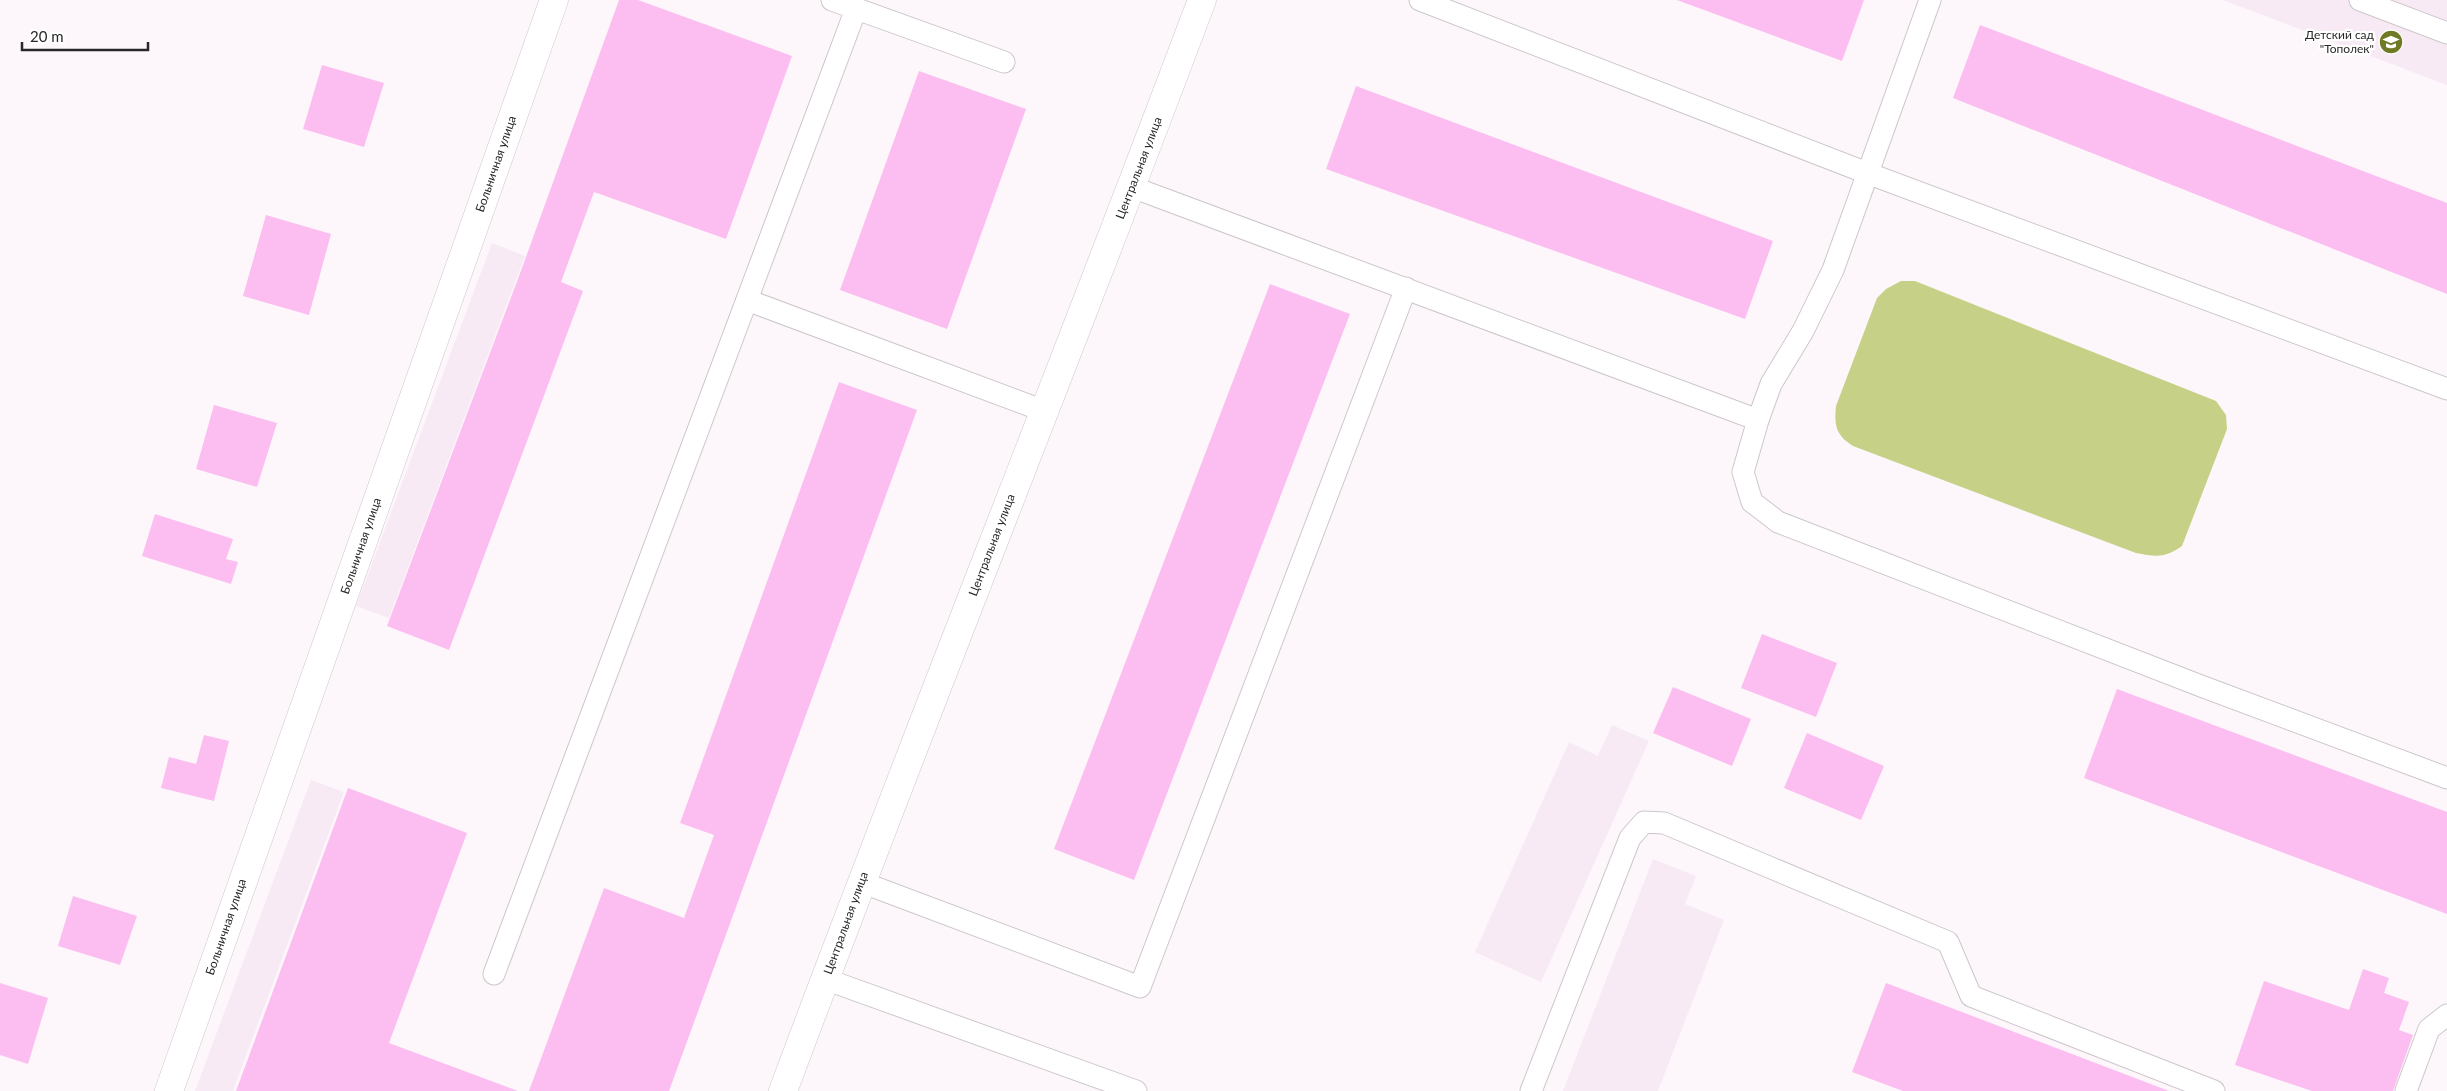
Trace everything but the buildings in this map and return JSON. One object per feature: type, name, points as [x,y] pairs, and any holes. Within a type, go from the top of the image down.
[{"type":"street","name":"Больничная улица","points":[[168,1091],[554,0]]},
{"type":"street","name":"Центральная улица","points":[[783,1091],[861,882],[1132,187],[1202,0]]},
{"type":"lane","points":[[832,0],[1004,62]]},
{"type":"lane","points":[[1420,0],[1867,173],[2447,389]]},
{"type":"lane","points":[[1930,0],[1833,270],[1803,331],[1771,384],[1758,420],[1743,472],[1752,502],[1778,522],[2201,686],[2447,778]]},
{"type":"lane","points":[[2360,0],[2447,33]]},
{"type":"lane","points":[[494,974],[856,8]]},
{"type":"lane","points":[[1132,187],[1758,420]]},
{"type":"lane","points":[[861,882],[1140,987],[1406,288]]},
{"type":"lane","points":[[747,300],[1044,412]]},
{"type":"lane","points":[[1530,1091],[1630,838],[1644,822],[1664,823],[1948,942],[1971,996],[2214,1091]]},
{"type":"lane","points":[[825,979],[1136,1091]]},
{"type":"lane","points":[[2406,1091],[2429,1029],[2447,1015]]},
{"type":"shaded area","name":"Детский сад \"Тополек\"","points":[[2223,0],[2447,0],[2447,85]]},
{"type":"shaded area","points":[[492,243],[525,256],[389,618],[356,606]]},
{"type":"shaded area","points":[[1612,725],[1649,741],[1541,982],[1475,952],[1569,742],[1598,756]]},
{"type":"shaded area","points":[[311,780],[344,792],[233,1091],[195,1091]]},
{"type":"shaded area","points":[[1653,859],[1696,876],[1685,904],[1724,920],[1658,1091],[1563,1091]]},
{"type":"green space","points":[[1901,281],[1915,281],[2216,401],[2226,415],[2227,429],[2182,546],[2160,556],[2136,553],[1853,446],[1847,442],[1837,429],[1835,419],[1836,406],[1877,298],[1886,289]]},
{"type":"place","name":"Детский сад \"Тополек\"","points":[[2391,42]]}]
